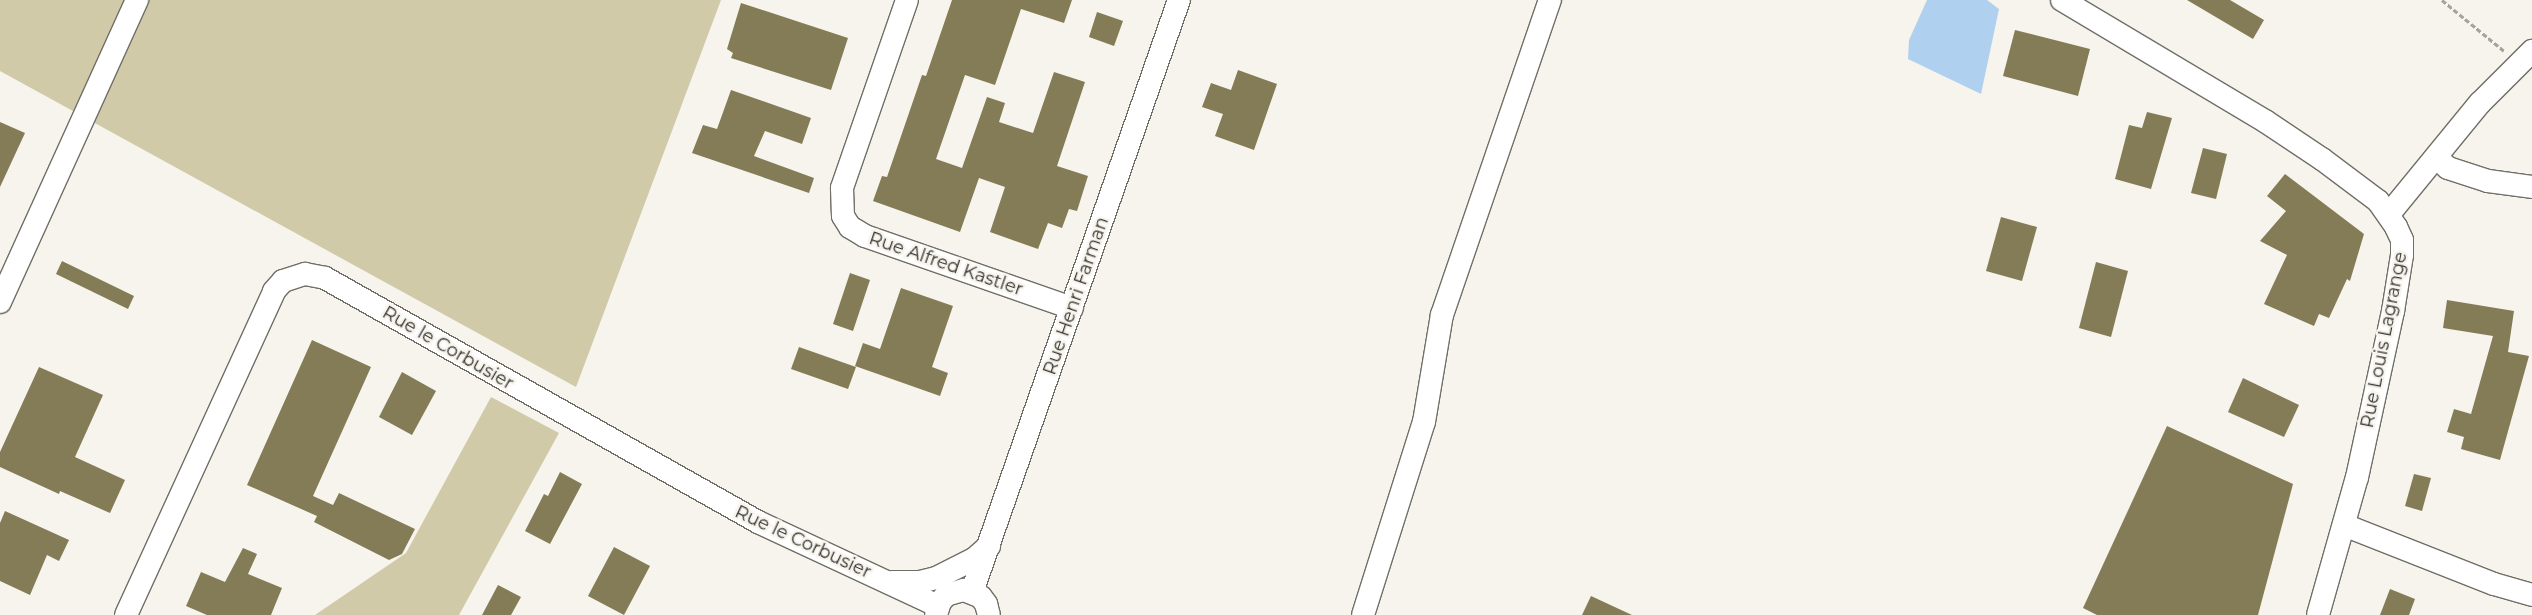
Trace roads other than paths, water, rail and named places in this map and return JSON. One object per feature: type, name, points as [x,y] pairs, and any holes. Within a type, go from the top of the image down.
[{"type":"street","points":[[0,302],[137,0]]},
{"type":"street","name":"Rue Alfred Kastler","points":[[907,0],[842,188],[843,216],[850,227],[865,236],[1072,308]]},
{"type":"street","name":"Rue Henri Farman","points":[[972,592],[1178,0]]},
{"type":"street","points":[[1363,615],[1424,422],[1442,315],[1550,0]]},
{"type":"street","name":"Rue Louis Lagrange","points":[[2062,0],[2294,139],[2365,190],[2389,214],[2402,240],[2402,255],[2393,311],[2344,525],[2318,615]]},
{"type":"street","points":[[2389,214],[2480,103],[2525,57]]},
{"type":"street","points":[[2436,157],[2448,168],[2488,181],[2532,187]]},
{"type":"street","name":"Rue le Corbusier","points":[[126,615],[274,291],[283,281],[305,274],[326,278],[716,500],[758,522],[886,582],[937,611]]},
{"type":"street","points":[[2344,525],[2494,584],[2532,595]]},
{"type":"street","points":[[886,582],[900,583],[936,578],[959,568],[989,546]]},
{"type":"street","points":[[937,611],[946,595],[955,591],[972,592],[986,604],[989,615]]},
{"type":"water","points":[[1927,0],[1987,0],[1999,9],[1981,94],[1908,59],[1909,40]]}]
